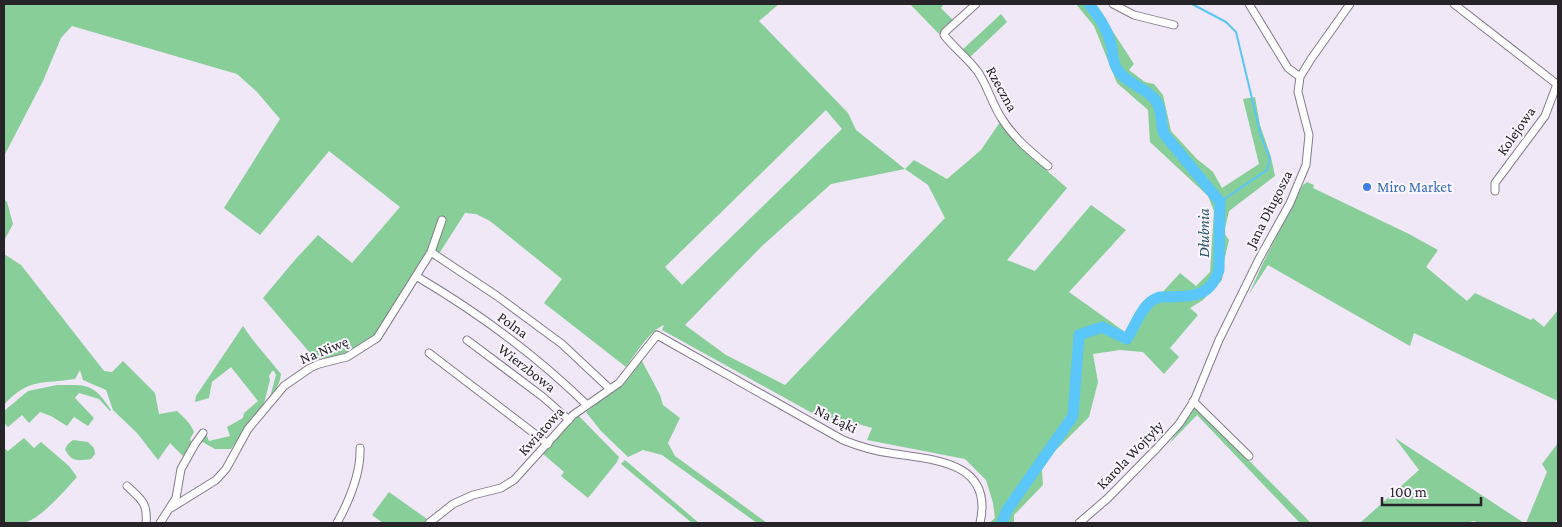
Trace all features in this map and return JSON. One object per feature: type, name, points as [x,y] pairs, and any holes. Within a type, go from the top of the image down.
[{"type":"street","name":"Rzeczna","points":[[976,4],[944,34],[976,69],[1002,120],[1014,136],[1033,155],[1048,166]]},
{"type":"street","points":[[1113,4],[1134,15],[1174,25]]},
{"type":"street","points":[[1249,4],[1288,68],[1300,77],[1310,59],[1350,4]]},
{"type":"street","points":[[1454,4],[1558,85]]},
{"type":"street","name":"Jana Długosza","points":[[1193,401],[1219,340],[1259,259],[1290,203],[1306,165],[1309,135],[1298,92],[1300,77]]},
{"type":"street","name":"Kolejowa","points":[[1495,191],[1495,183],[1545,116],[1558,85]]},
{"type":"street","name":"Na Niwę","points":[[171,508],[216,480],[226,469],[248,429],[284,386],[310,368],[346,357],[359,351],[377,338],[432,252],[442,220]]},
{"type":"street","points":[[432,252],[497,296],[562,344],[610,389]]},
{"type":"street","name":"Polna","points":[[416,276],[443,292],[523,349],[562,380],[587,405]]},
{"type":"street","name":"Kwiatowa","points":[[429,523],[445,509],[460,500],[501,488],[510,483],[548,444],[568,420],[626,375],[657,335]]},
{"type":"street","name":"Na Łąki","points":[[657,335],[843,440],[872,449],[942,462],[958,467],[969,476],[978,490],[982,504],[980,523]]},
{"type":"street","name":"Wierzbowa","points":[[467,340],[543,397],[568,420]]},
{"type":"street","points":[[429,353],[548,444]]},
{"type":"street","points":[[1193,401],[1249,456]]},
{"type":"street","name":"Karola Wojtyły","points":[[1079,523],[1108,498],[1157,448],[1179,424],[1193,401]]},
{"type":"street","points":[[160,523],[178,494],[181,470],[203,433]]},
{"type":"street","points":[[337,523],[351,492],[358,467],[360,448]]},
{"type":"street","points":[[127,486],[145,505],[147,513],[146,523]]},
{"type":"green space","points":[[4,4],[779,4],[759,21],[848,113],[856,130],[905,169],[914,160],[947,179],[981,150],[1000,122],[1022,149],[1067,188],[1007,260],[1035,271],[1091,205],[1126,230],[1069,292],[1125,332],[1142,302],[1153,295],[1161,294],[1180,273],[1196,286],[1210,272],[1214,211],[1208,196],[1150,142],[1148,110],[1117,83],[1094,26],[1076,4],[1095,4],[1134,64],[1129,70],[1145,82],[1154,84],[1163,95],[1171,131],[1197,159],[1213,172],[1222,188],[1259,164],[1243,99],[1255,97],[1260,125],[1271,157],[1275,176],[1229,211],[1224,233],[1229,240],[1222,280],[1203,300],[1190,308],[1198,315],[1170,348],[1179,357],[1164,374],[1143,352],[1120,350],[1093,354],[1098,382],[1089,417],[1052,454],[1042,470],[1043,485],[1014,515],[1014,523],[989,523],[995,518],[993,503],[986,480],[965,459],[867,440],[872,428],[848,421],[841,429],[662,330],[664,325],[648,337],[626,367],[544,303],[562,279],[490,221],[476,214],[465,213],[435,260],[426,256],[396,305],[369,340],[351,352],[316,360],[263,298],[318,235],[352,263],[400,207],[329,151],[260,235],[224,208],[280,119],[257,92],[237,74],[72,26],[61,38],[43,81],[4,156]],"holes":[[[826,110],[842,129],[682,285],[665,267]],[[905,169],[928,185],[945,218],[785,385],[726,355],[685,325],[761,247],[831,184]]]},
{"type":"green space","points":[[910,4],[944,4],[941,8],[954,21],[939,34]]},
{"type":"green space","points":[[1001,14],[1007,22],[969,58],[961,51]]},
{"type":"green space","points":[[1307,182],[1314,185],[1313,188],[1438,250],[1426,267],[1467,301],[1475,293],[1531,320],[1533,318],[1544,327],[1558,310],[1558,401],[1414,333],[1410,346],[1268,265],[1249,294],[1303,185]]},
{"type":"green space","points":[[4,199],[7,202],[13,224],[5,239],[4,247]]},
{"type":"green space","points":[[4,254],[21,265],[104,371],[112,372],[123,361],[155,393],[159,414],[177,411],[187,420],[194,432],[190,439],[193,445],[185,458],[170,443],[158,460],[137,433],[113,410],[106,390],[83,380],[80,370],[75,379],[44,382],[28,386],[4,405]]},
{"type":"green space","points":[[243,326],[281,374],[277,386],[270,397],[276,375],[272,371],[269,376],[270,380],[263,407],[231,449],[215,449],[199,440],[206,434],[209,441],[230,436],[227,427],[243,418],[244,413],[258,401],[231,367],[212,382],[209,398],[195,402],[196,396]]},
{"type":"green space","points":[[641,359],[660,395],[663,405],[680,418],[668,443],[675,456],[767,523],[757,523],[662,455],[643,450],[628,457],[601,431],[586,412],[620,385]]},
{"type":"green space","points":[[57,385],[89,387],[105,401],[111,410],[99,399],[79,393],[75,398],[94,418],[88,426],[74,417],[67,426],[51,416],[40,412],[29,423],[22,415],[8,427],[4,423],[4,411],[28,391]]},
{"type":"green space","points":[[1194,408],[1201,412],[1311,523],[1300,523],[1197,415],[1169,444]]},
{"type":"green space","points":[[577,414],[619,457],[588,498],[561,476],[564,472],[542,453]]},
{"type":"green space","points":[[24,438],[34,448],[41,442],[69,466],[77,477],[52,504],[30,521],[4,523],[4,448],[8,451]]},
{"type":"green space","points":[[1395,438],[1524,523],[1479,523],[1474,521],[1465,523],[1360,523],[1419,470]]},
{"type":"green space","points":[[73,440],[88,442],[94,448],[95,454],[91,459],[75,460],[67,453],[65,449]]},
{"type":"green space","points":[[1558,443],[1558,518],[1555,523],[1526,523],[1547,472],[1542,464]]},
{"type":"green space","points":[[625,460],[699,523],[692,523],[621,464]]},
{"type":"green space","points":[[389,492],[427,519],[424,523],[383,523],[372,515]]},
{"type":"waterway","name":"Dłubnia","points":[[1002,523],[1007,510],[1073,416],[1079,335],[1102,327],[1127,339],[1152,300],[1160,297],[1186,296],[1200,293],[1211,285],[1219,270],[1220,202],[1164,134],[1160,109],[1156,101],[1147,92],[1125,78],[1117,69],[1107,33],[1089,4]]},
{"type":"waterway","points":[[1192,4],[1226,22],[1236,32],[1261,136],[1270,159],[1267,170],[1220,202]]},
{"type":"place","name":"Miro Market","points":[[1367,187]]}]
